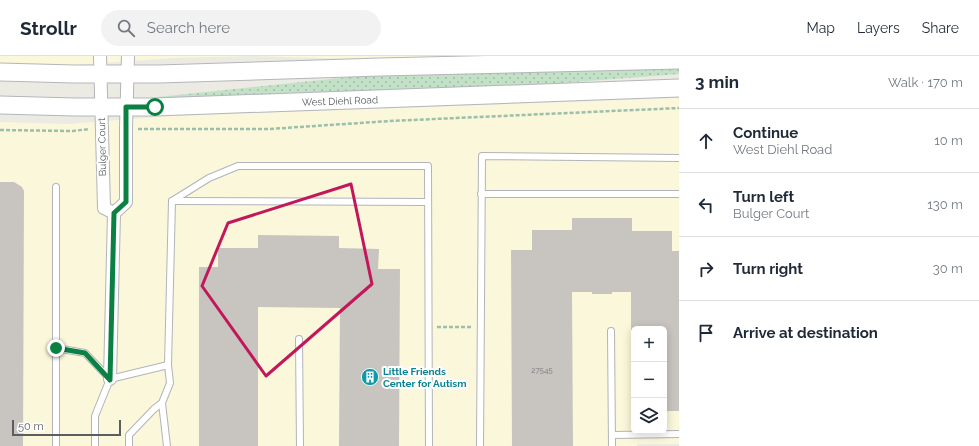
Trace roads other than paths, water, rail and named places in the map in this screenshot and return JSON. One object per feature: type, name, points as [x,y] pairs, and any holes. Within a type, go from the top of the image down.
[{"type":"street","name":"Bulger Court","points":[[100,56],[104,208],[114,213]]},
{"type":"street","points":[[110,380],[114,213],[126,202],[126,107],[128,56]]},
{"type":"street","points":[[0,72],[159,74],[679,60]]},
{"type":"street","name":"West Diehl Road","points":[[0,105],[126,107],[213,105],[679,88]]},
{"type":"lane","points":[[480,446],[482,156],[679,158]]},
{"type":"lane","points":[[172,201],[209,178],[238,166],[428,166],[429,446]]},
{"type":"lane","points":[[56,187],[56,446]]},
{"type":"lane","points":[[482,194],[679,194]]},
{"type":"lane","points":[[172,201],[428,202]]},
{"type":"lane","points":[[167,446],[162,403],[170,383],[168,365],[172,201]]},
{"type":"lane","points":[[611,331],[612,446]]},
{"type":"lane","points":[[299,339],[300,446]]},
{"type":"lane","points":[[56,348],[85,353],[110,380]]},
{"type":"lane","points":[[110,380],[168,365]]},
{"type":"lane","points":[[95,446],[95,416],[110,380]]},
{"type":"lane","points":[[129,446],[129,435],[154,409],[162,403]]},
{"type":"lane","points":[[612,435],[679,434]]},
{"type":"place","name":"Little Friends Center for Autism","points":[[370,377]]}]
